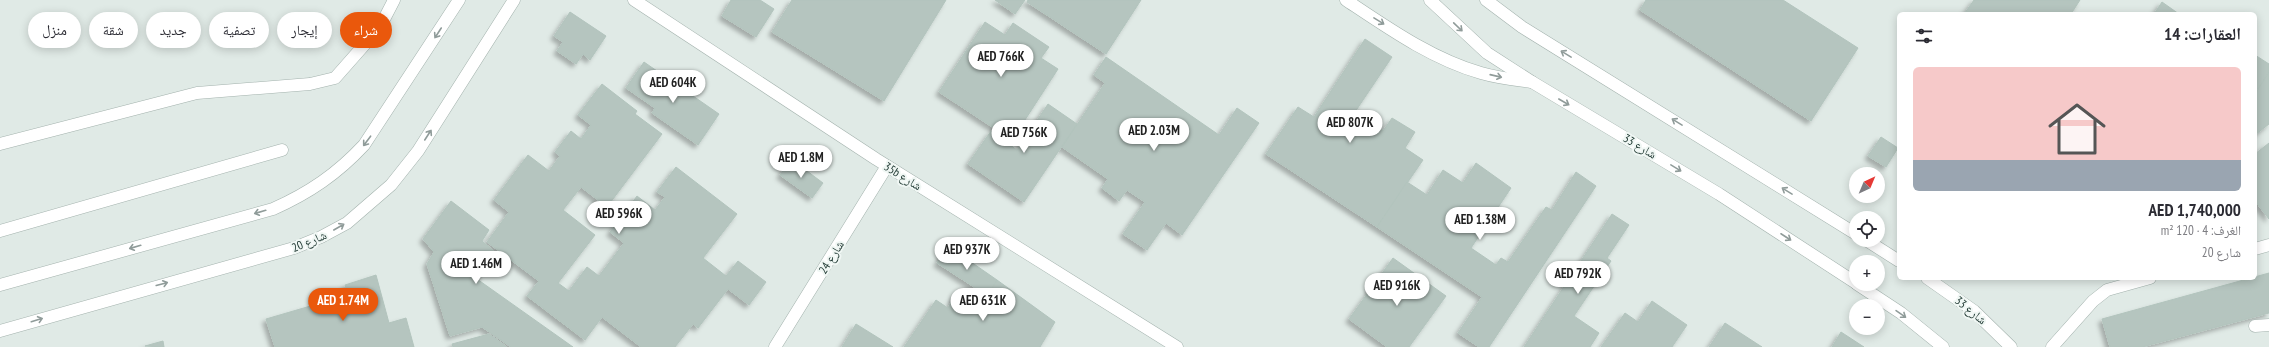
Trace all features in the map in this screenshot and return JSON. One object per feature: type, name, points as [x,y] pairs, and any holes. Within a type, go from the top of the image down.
[{"type":"street","points":[[0,144],[198,94],[310,84],[334,78],[380,27],[394,0]]},
{"type":"street","points":[[0,285],[273,209],[299,198],[323,183],[344,166],[364,145],[459,0]]},
{"type":"street","name":"شارع 20","points":[[0,331],[294,248],[321,237],[347,222],[370,205],[405,169],[514,0]]},
{"type":"street","name":"35b شارع","points":[[634,0],[887,166],[1177,347]]},
{"type":"street","points":[[1346,0],[1432,53],[1450,61],[1481,73],[1532,82]]},
{"type":"street","name":"شارع 33","points":[[1430,0],[1486,53],[1719,194],[1849,279]]},
{"type":"street","points":[[1486,0],[1522,27],[1849,230]]},
{"type":"street","points":[[0,231],[282,150]]},
{"type":"street","name":"شارع 24","points":[[775,347],[887,166]]},
{"type":"street","points":[[2257,248],[2269,245]]},
{"type":"street","points":[[1877,247],[1897,260]]},
{"type":"street","name":"شارع 33","points":[[1930,280],[1974,311],[2011,347]]},
{"type":"street","points":[[2052,347],[2093,301],[2107,290],[2143,280]]},
{"type":"street","name":"شارع 33","points":[[1868,291],[1901,313],[1943,347]]},
{"type":"street","points":[[2255,326],[2269,325]]},
{"type":"building","points":[[731,0],[760,0],[774,9],[756,37],[722,16]]},
{"type":"building","points":[[792,0],[946,0],[884,101],[772,32]]},
{"type":"building","points":[[995,0],[1025,0],[1015,14]]},
{"type":"building","points":[[1028,0],[1141,0],[1106,54],[1027,2]]},
{"type":"building","points":[[1646,0],[1783,0],[1858,48],[1811,121],[1640,10]]},
{"type":"building","points":[[1974,0],[2080,0],[2072,12],[1965,12]]},
{"type":"building","points":[[2162,2],[2176,12],[2155,12]]},
{"type":"building","points":[[570,12],[606,36],[590,60],[583,54],[576,64],[557,51],[563,42],[554,36]]},
{"type":"building","points":[[985,22],[1005,35],[1013,23],[1049,47],[1041,58],[1058,69],[1012,140],[939,92]]},
{"type":"building","points":[[1365,39],[1392,57],[1355,112],[1383,131],[1392,118],[1415,132],[1405,148],[1423,160],[1377,227],[1266,154],[1298,107],[1314,117]]},
{"type":"building","points":[[2257,56],[2269,64],[2269,72],[2258,89]]},
{"type":"building","points":[[1106,57],[1219,135],[1237,108],[1259,123],[1182,235],[1166,223],[1147,250],[1123,234],[1145,202],[1127,190],[1119,201],[1102,188],[1108,179],[1062,147],[1105,83],[1094,75]]},
{"type":"building","points":[[644,62],[719,114],[698,145],[652,113],[655,108],[626,88]]},
{"type":"building","points":[[2269,72],[2269,124],[2257,133],[2257,91]]},
{"type":"building","points":[[602,84],[637,111],[635,114],[662,134],[607,207],[581,187],[563,210],[595,235],[558,283],[569,291],[587,267],[599,276],[624,243],[610,232],[637,196],[655,210],[665,197],[657,192],[676,167],[737,214],[703,258],[726,276],[738,261],[766,282],[749,305],[728,289],[698,328],[693,324],[675,347],[641,347],[602,317],[585,340],[527,296],[539,281],[487,242],[509,212],[494,200],[528,155],[549,171],[560,156],[555,152],[571,131],[581,139],[591,125],[578,115]]},
{"type":"building","points":[[1048,104],[1077,124],[1024,202],[968,164],[991,131],[1017,150]]},
{"type":"building","points":[[1881,137],[1897,147],[1886,167],[1868,156]]},
{"type":"building","points":[[2269,143],[2269,219],[2257,204],[2257,152]]},
{"type":"building","points":[[791,159],[823,183],[812,198],[780,175]]},
{"type":"building","points":[[1476,163],[1511,188],[1471,248],[1496,265],[1501,258],[1508,262],[1546,207],[1552,210],[1576,172],[1596,186],[1489,347],[1479,347],[1458,333],[1482,297],[1377,227],[1407,182],[1427,195],[1443,170],[1463,183]]},
{"type":"building","points":[[451,201],[489,230],[482,241],[494,251],[477,279],[573,347],[511,347],[482,327],[450,336],[427,264],[434,252],[423,239]]},
{"type":"building","points":[[1612,214],[1629,225],[1607,258],[1611,261],[1574,316],[1599,333],[1590,347],[1524,347]]},
{"type":"building","points":[[948,246],[997,280],[988,296],[937,263]]},
{"type":"building","points":[[1393,258],[1446,296],[1409,347],[1387,347],[1349,319]]},
{"type":"building","points":[[2269,273],[2269,313],[2142,347],[2110,347],[2102,319],[2244,280],[2257,280],[2257,276]]},
{"type":"building","points":[[376,275],[389,323],[406,318],[414,347],[275,347],[266,319],[348,295],[345,285]]},
{"type":"building","points":[[997,280],[1055,322],[1040,347],[904,347],[936,300],[948,308],[955,295],[980,291],[988,296]]},
{"type":"building","points":[[1652,301],[1687,325],[1672,347],[1601,347],[1625,313],[1638,322]]},
{"type":"building","points":[[1725,323],[1762,347],[1709,347]]},
{"type":"building","points":[[856,324],[893,347],[842,347]]},
{"type":"building","points":[[1841,332],[1864,347],[1832,347]]},
{"type":"building","points":[[489,334],[507,347],[453,347],[452,344]]},
{"type":"building","points":[[163,341],[164,347],[145,346]]}]
